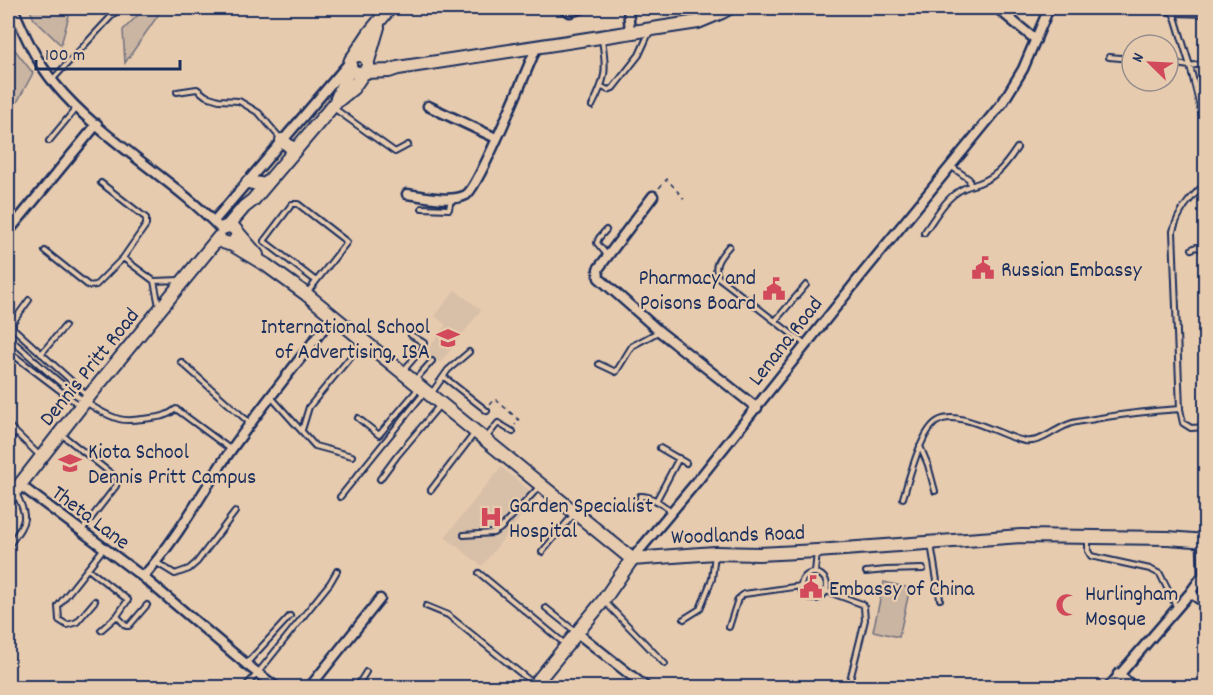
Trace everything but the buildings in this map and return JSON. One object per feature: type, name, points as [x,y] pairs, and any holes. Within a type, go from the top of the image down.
[{"type":"street","points":[[12,8],[30,46],[52,80],[97,124],[227,233],[364,340],[632,559]]},
{"type":"street","points":[[227,233],[248,182],[351,62],[390,8]]},
{"type":"street","points":[[563,8],[570,12],[583,8]]},
{"type":"street","points":[[628,8],[630,32]]},
{"type":"street","points":[[366,67],[399,68],[698,22],[729,8]]},
{"type":"street","points":[[997,8],[1036,40]]},
{"type":"street","name":"Lenana Road","points":[[533,686],[603,601],[632,559],[757,408],[863,273],[1003,102],[1023,69],[1049,8]]},
{"type":"street","points":[[334,104],[353,88],[366,67],[380,20]]},
{"type":"street","points":[[407,194],[452,198],[463,196],[470,191],[537,46]]},
{"type":"street","points":[[334,104],[351,62],[360,55],[366,67]]},
{"type":"street","name":"Dennis Pritt Road","points":[[14,492],[187,277],[227,233],[244,207],[253,200],[334,104]]},
{"type":"street","points":[[428,106],[496,138]]},
{"type":"street","points":[[8,232],[97,124]]},
{"type":"street","points":[[282,140],[294,150]]},
{"type":"street","points":[[248,182],[265,185]]},
{"type":"street","points":[[653,196],[598,269],[599,278],[659,331],[757,408]]},
{"type":"street","points":[[143,577],[156,562],[232,450],[333,316]]},
{"type":"street","name":"Theta Lane","points":[[14,492],[81,531],[104,548],[143,577],[246,664]]},
{"type":"street","name":"Woodlands Road","points":[[632,559],[715,553],[759,554],[817,551],[1021,536],[1167,538],[1204,541]]},
{"type":"street","points":[[1108,687],[1190,593],[1204,573],[1204,541]]},
{"type":"street","points":[[1190,593],[1206,603]]},
{"type":"street","points":[[309,687],[380,599]]},
{"type":"street","points":[[576,632],[646,687]]},
{"type":"street","points":[[246,664],[277,687]]},
{"type":"street","points":[[1118,675],[1135,687]]},
{"type":"lane","points":[[52,80],[119,8]]},
{"type":"lane","points":[[1161,8],[1173,13],[1206,14]]},
{"type":"lane","points":[[1173,13],[1190,66],[1206,131]]},
{"type":"lane","points":[[602,87],[608,90],[613,88],[639,55],[651,29]]},
{"type":"lane","points":[[592,106],[602,87],[606,64],[602,36]]},
{"type":"lane","points":[[1109,57],[1120,58]]},
{"type":"lane","points":[[1180,65],[1190,66],[1206,63]]},
{"type":"lane","points":[[177,92],[197,89],[206,96],[219,100],[239,101],[259,113],[282,140]]},
{"type":"lane","points":[[334,104],[395,152],[408,145]]},
{"type":"lane","points":[[49,141],[77,106]]},
{"type":"lane","points":[[924,233],[952,194],[959,189],[986,182],[1004,167],[1017,148]]},
{"type":"lane","points":[[952,166],[969,179],[970,186]]},
{"type":"lane","points":[[45,251],[89,286],[96,285],[123,258],[147,221],[101,183]]},
{"type":"lane","points":[[1206,183],[1189,199],[1177,215],[1173,231],[1180,409],[1183,423],[1191,428],[1206,427]]},
{"type":"lane","points":[[422,208],[449,209],[452,198]]},
{"type":"lane","points":[[306,294],[347,242],[298,204],[292,204],[264,241],[316,281]]},
{"type":"lane","points":[[606,230],[597,243],[608,256]]},
{"type":"lane","points":[[729,246],[718,260],[716,274],[807,345]]},
{"type":"lane","points":[[1192,249],[1196,247],[1206,250]]},
{"type":"lane","points":[[123,258],[154,281],[160,310]]},
{"type":"lane","points":[[154,281],[187,277]]},
{"type":"lane","points":[[775,321],[806,285]]},
{"type":"lane","points":[[29,300],[13,322],[12,328],[41,354],[86,402]]},
{"type":"lane","points":[[41,354],[65,326]]},
{"type":"lane","points":[[599,364],[616,372],[632,346],[659,331]]},
{"type":"lane","points":[[402,371],[424,344],[411,334]]},
{"type":"lane","points":[[8,337],[86,402]]},
{"type":"lane","points":[[302,430],[309,407],[364,340]]},
{"type":"lane","points":[[8,351],[86,402],[121,420],[140,421],[163,417],[176,409],[232,450]]},
{"type":"lane","points":[[358,418],[377,435],[381,434],[423,388],[444,377],[448,370],[469,352]]},
{"type":"lane","points":[[340,497],[423,388],[432,361]]},
{"type":"lane","points":[[181,362],[251,424]]},
{"type":"lane","points":[[444,377],[486,411]]},
{"type":"lane","points":[[271,398],[302,430],[308,441],[315,446],[352,456]]},
{"type":"lane","points":[[380,479],[441,403]]},
{"type":"lane","points":[[903,498],[920,445],[935,422],[946,417],[981,425],[1024,441],[1036,441],[1069,424],[1140,411],[1180,409]]},
{"type":"lane","points":[[431,490],[481,435],[498,423],[512,432]]},
{"type":"lane","points":[[8,425],[42,457]]},
{"type":"lane","points":[[8,440],[15,433]]},
{"type":"lane","points":[[60,433],[118,479],[116,486],[81,531]]},
{"type":"lane","points":[[920,445],[935,491]]},
{"type":"lane","points":[[660,448],[686,463]]},
{"type":"lane","points":[[656,501],[679,458]]},
{"type":"lane","points":[[464,535],[493,533],[501,528],[541,484]]},
{"type":"lane","points":[[8,544],[24,521],[24,512],[14,492]]},
{"type":"lane","points":[[640,504],[640,496],[650,497],[672,511]]},
{"type":"lane","points":[[156,562],[175,574],[189,570],[235,512]]},
{"type":"lane","points":[[542,552],[576,512]]},
{"type":"lane","points":[[1088,536],[1088,552],[1091,556],[1150,569],[1160,574],[1177,608]]},
{"type":"lane","points":[[931,544],[940,599]]},
{"type":"lane","points":[[95,602],[77,622],[67,626],[59,620],[58,606],[104,548]]},
{"type":"lane","points":[[816,572],[817,551]]},
{"type":"lane","points":[[684,619],[700,609],[712,579],[715,553]]},
{"type":"lane","points":[[88,569],[129,600],[117,616],[101,630]]},
{"type":"lane","points":[[866,572],[923,569]]},
{"type":"lane","points":[[244,687],[330,583],[337,571]]},
{"type":"lane","points":[[816,572],[826,581],[826,591],[816,599],[804,595],[801,586],[804,577],[809,573],[816,572]]},
{"type":"lane","points":[[480,573],[566,645]]},
{"type":"lane","points":[[729,627],[738,599],[744,594],[801,586]]},
{"type":"lane","points":[[826,591],[862,604],[864,607],[865,620],[848,687]]},
{"type":"lane","points":[[603,601],[665,664]]},
{"type":"lane","points":[[117,616],[126,626],[129,626],[147,605]]},
{"type":"lane","points":[[426,606],[448,615],[533,686]]},
{"type":"lane","points":[[546,608],[576,632]]},
{"type":"lane","points":[[246,664],[290,616]]},
{"type":"lane","points":[[356,687],[366,672]]},
{"type":"lane","points":[[490,682],[494,687]]},
{"type":"path","points":[[653,196],[668,179],[684,199]]},
{"type":"path","points":[[486,411],[495,399],[519,420],[512,432]]},
{"type":"shaded area","points":[[29,8],[71,8],[61,45],[34,19]]},
{"type":"shaded area","points":[[145,8],[163,8],[125,63],[123,30]]},
{"type":"shaded area","points":[[8,41],[33,73],[8,119]]},
{"type":"shaded area","name":"International School of Advertising, ISA","points":[[455,290],[481,310],[440,363],[426,352],[446,325],[435,316]]},
{"type":"shaded area","name":"Garden Specialist Hospital","points":[[501,467],[537,496],[482,566],[445,537]]},
{"type":"shaded area","points":[[884,582],[910,588],[899,637],[873,631]]},
{"type":"place","name":"Russian Embassy","points":[[983,268]]},
{"type":"place","name":"Pharmacy and Poisons Board","points":[[774,289]]},
{"type":"place","name":"International School of Advertising, ISA","points":[[448,338]]},
{"type":"place","name":"Kiota School Dennis Pritt Campus","points":[[70,463]]},
{"type":"place","name":"Garden Specialist Hospital","points":[[491,517]]},
{"type":"place","name":"Embassy of China","points":[[811,587]]},
{"type":"place","name":"Hurlingham Mosque","points":[[1067,605]]}]
